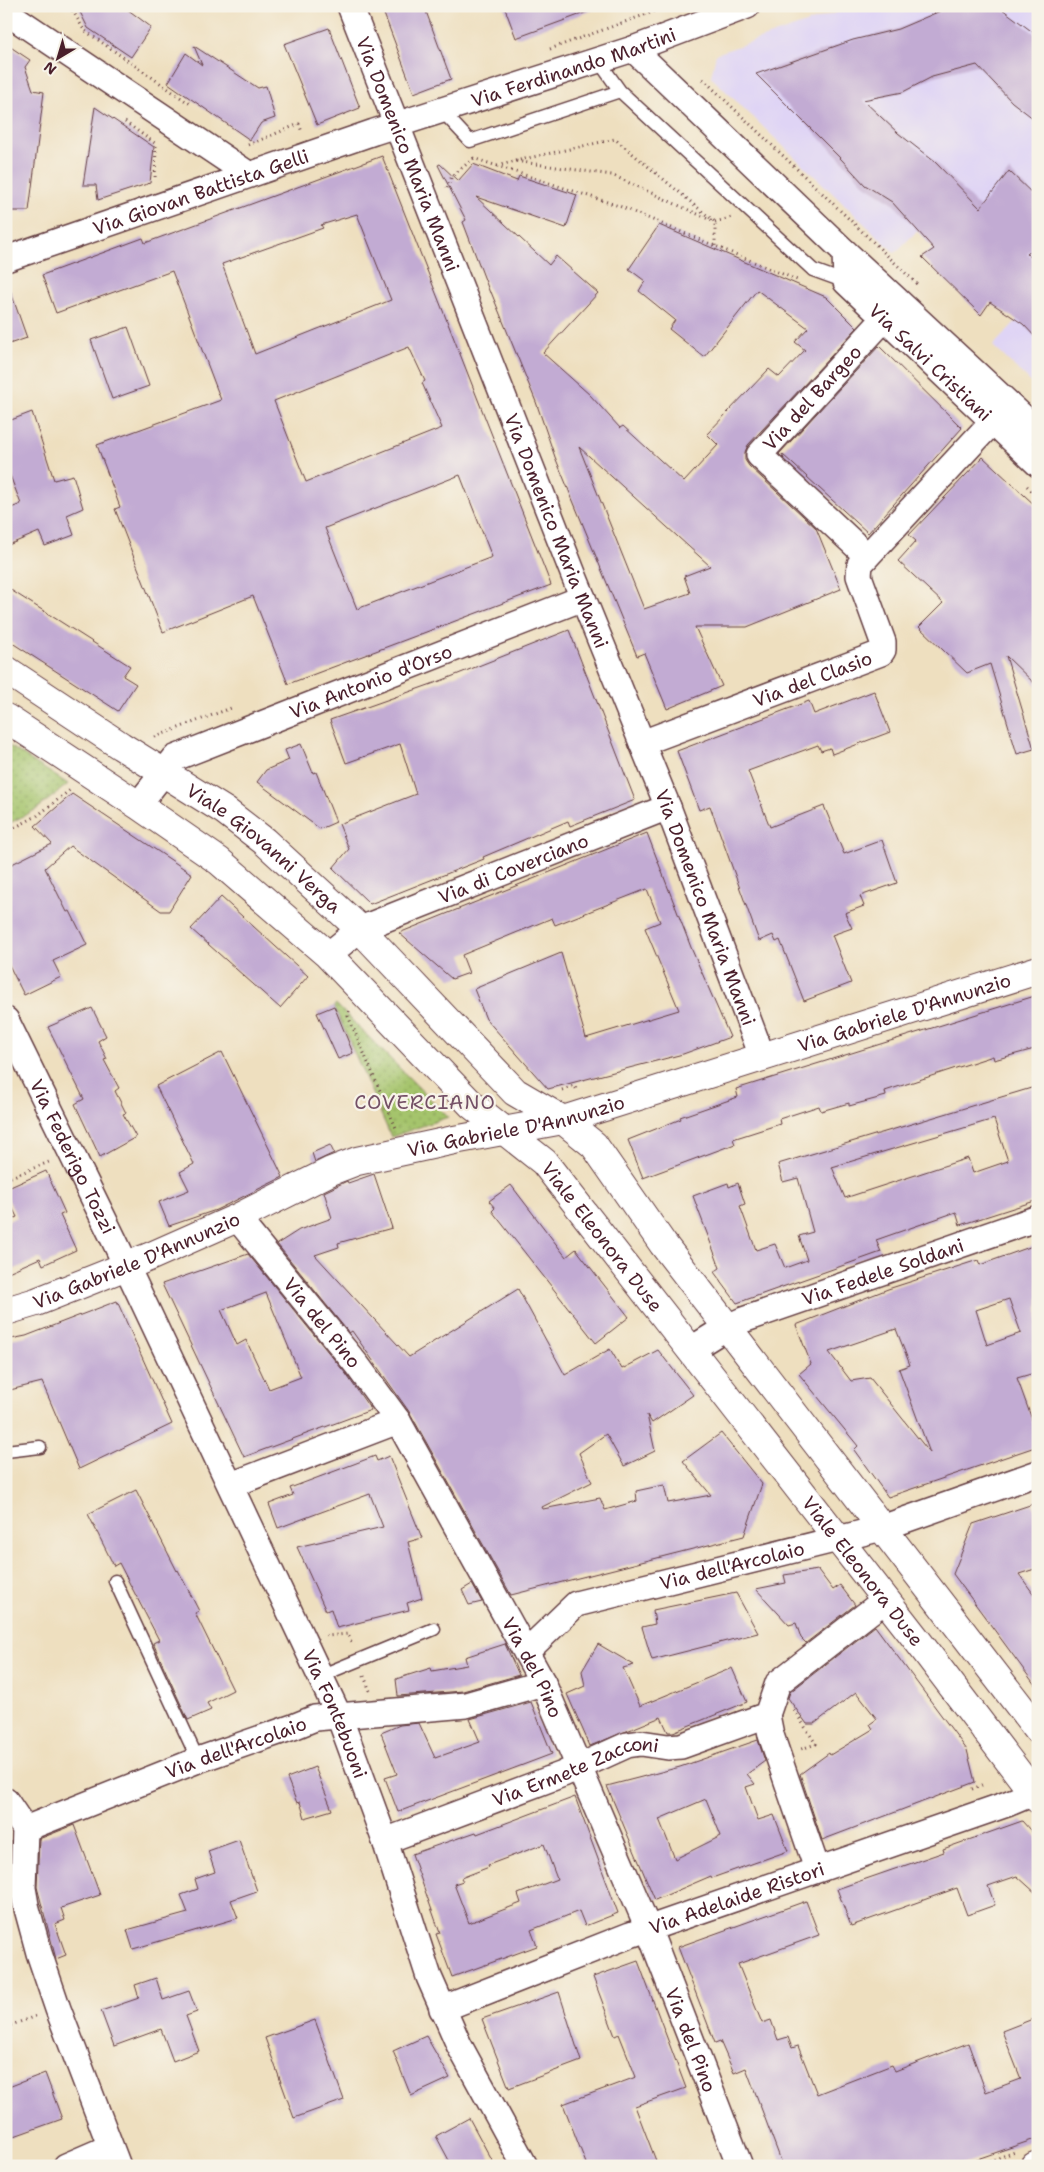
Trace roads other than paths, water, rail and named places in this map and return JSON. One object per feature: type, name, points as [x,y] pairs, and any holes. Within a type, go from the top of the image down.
[{"type":"main road","name":"Viale Giovanni Verga","points":[[6,670],[224,811],[264,841],[360,929],[515,1092],[563,1120]]},
{"type":"main road","name":"Viale Giovanni Verga","points":[[6,718],[219,861],[328,955],[472,1104],[505,1131]]},
{"type":"main road","name":"Via Gabriele D'Annunzio","points":[[6,1311],[36,1302],[126,1267],[237,1218],[331,1171],[358,1161],[454,1140],[563,1120],[1038,970]]},
{"type":"main road","points":[[563,1120],[594,1146],[663,1244],[1038,1730]]},
{"type":"main road","name":"Viale Eleonora Duse","points":[[505,1131],[544,1162],[1036,1794]]},
{"type":"street","name":"Via Domenico Maria Manni","points":[[350,6],[583,598],[668,807],[762,1056]]},
{"type":"street","name":"Via Ferdinando Martini","points":[[397,124],[633,49],[748,6]]},
{"type":"street","points":[[16,13],[248,174]]},
{"type":"street","name":"Via Salvi Cristiani","points":[[633,49],[845,252],[1038,431]]},
{"type":"street","name":"Via Giovan Battista Gelli","points":[[6,259],[397,124]]},
{"type":"street","points":[[845,252],[846,282]]},
{"type":"street","name":"Via Salvi Cristiani","points":[[846,282],[1038,464]]},
{"type":"street","name":"Via del Bargeo","points":[[867,556],[759,455],[884,319]]},
{"type":"street","name":"Via del Clasio","points":[[642,743],[873,658],[881,653],[883,642],[858,571],[860,564],[993,421]]},
{"type":"street","name":"Via Antonio d'Orso","points":[[163,772],[175,758],[583,598]]},
{"type":"street","points":[[138,805],[163,772]]},
{"type":"street","name":"Via di Coverciano","points":[[360,929],[668,807]]},
{"type":"street","name":"Viale Giovanni Verga","points":[[328,955],[360,929]]},
{"type":"street","name":"Via Federigo Tozzi","points":[[6,1020],[126,1267]]},
{"type":"street","name":"Via del Pino","points":[[237,1218],[357,1365],[398,1422],[448,1508],[543,1683],[648,1928],[740,2166]]},
{"type":"street","name":"Via Fedele Soldani","points":[[727,1327],[1038,1218]]},
{"type":"street","name":"Via Fontebuoni","points":[[126,1267],[339,1716],[385,1841],[428,1977],[442,2010],[525,2166]]},
{"type":"street","points":[[690,1350],[727,1327]]},
{"type":"street","points":[[230,1485],[398,1422]]},
{"type":"street","name":"Via dell'Arcolaio","points":[[526,1652],[576,1604],[882,1528],[1038,1473]]},
{"type":"street","points":[[817,1869],[771,1735],[767,1715],[778,1683],[885,1600]]},
{"type":"street","name":"Via dell'Arcolaio","points":[[25,1829],[198,1760],[293,1728],[315,1718],[466,1705],[543,1683]]},
{"type":"street","name":"Via Ermete Zacconi","points":[[385,1841],[634,1744],[641,1743],[675,1747],[767,1715]]},
{"type":"street","name":"Via Adelaide Ristori","points":[[442,2010],[648,1928],[1036,1794]]},
{"type":"street","points":[[6,1801],[25,1829],[23,1888],[26,1905],[58,2009],[114,2156],[66,2166]]},
{"type":"lane","points":[[598,60],[620,91],[813,270],[846,282]]},
{"type":"lane","points":[[441,110],[470,141],[620,91]]},
{"type":"lane","points":[[6,1451],[40,1447]]},
{"type":"lane","points":[[115,1581],[198,1760]]},
{"type":"lane","points":[[320,1676],[434,1629]]},
{"type":"district","name":"COVERCIANO","points":[[425,1102]]}]
